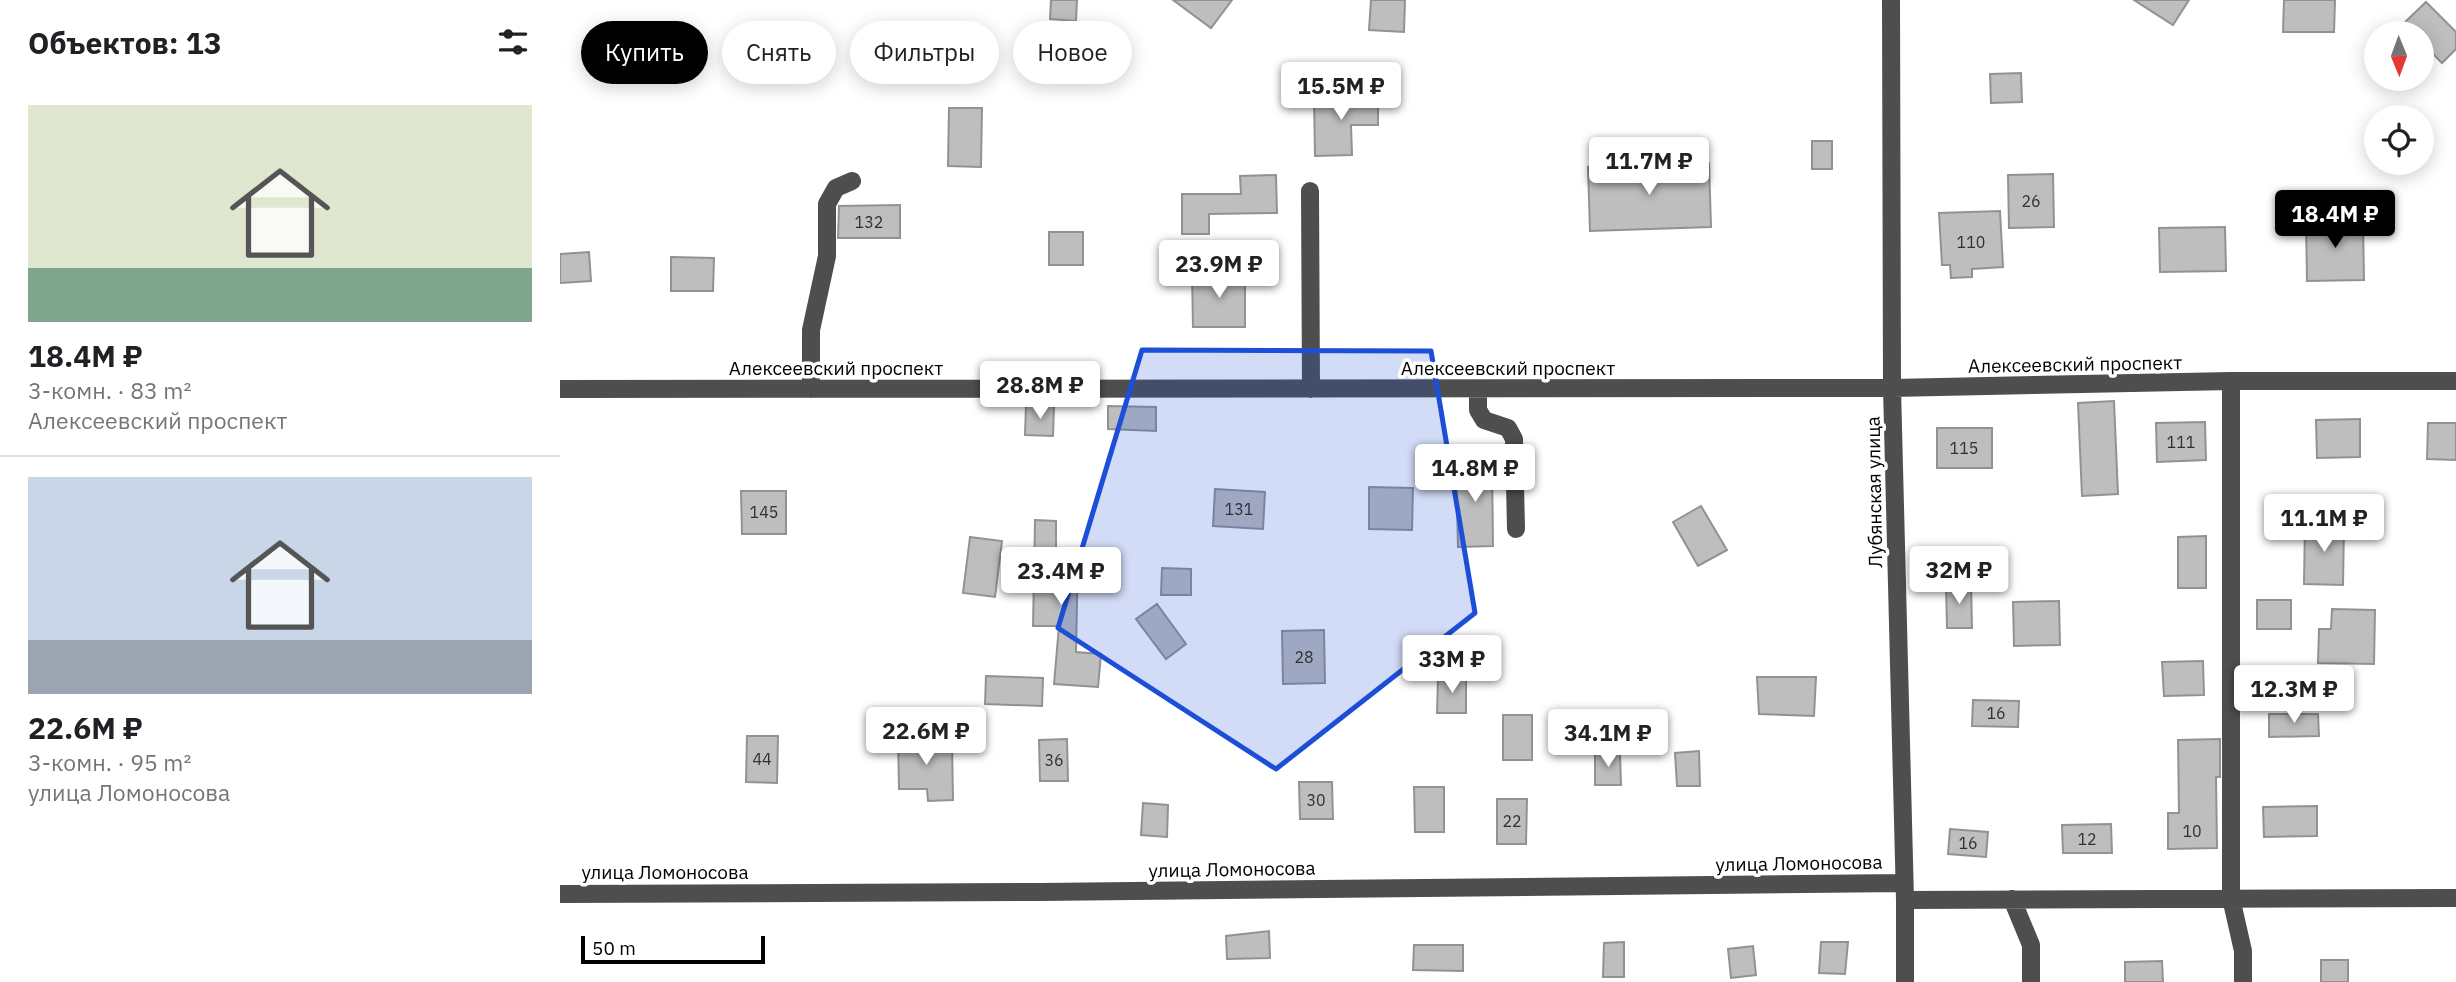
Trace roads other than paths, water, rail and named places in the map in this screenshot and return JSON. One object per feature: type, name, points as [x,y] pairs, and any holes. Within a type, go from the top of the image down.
[{"type":"street","name":"Лубянская улица","points":[[1891,0],[1892,388],[1905,982]]},
{"type":"street","points":[[811,389],[811,330],[827,256],[827,204],[836,188],[852,181]]},
{"type":"street","points":[[1310,191],[1311,389]]},
{"type":"street","name":"Алексеевский проспект","points":[[560,389],[1892,388],[2456,381]]},
{"type":"street","points":[[2231,382],[2231,898],[2243,951],[2243,982]]},
{"type":"street","points":[[1478,389],[1478,410],[1484,420],[1508,428],[1514,439],[1516,529]]},
{"type":"street","name":"улица Ломоносова","points":[[560,894],[1905,892],[2012,899],[2456,898]]},
{"type":"street","points":[[2012,899],[2031,945],[2031,982]]}]
